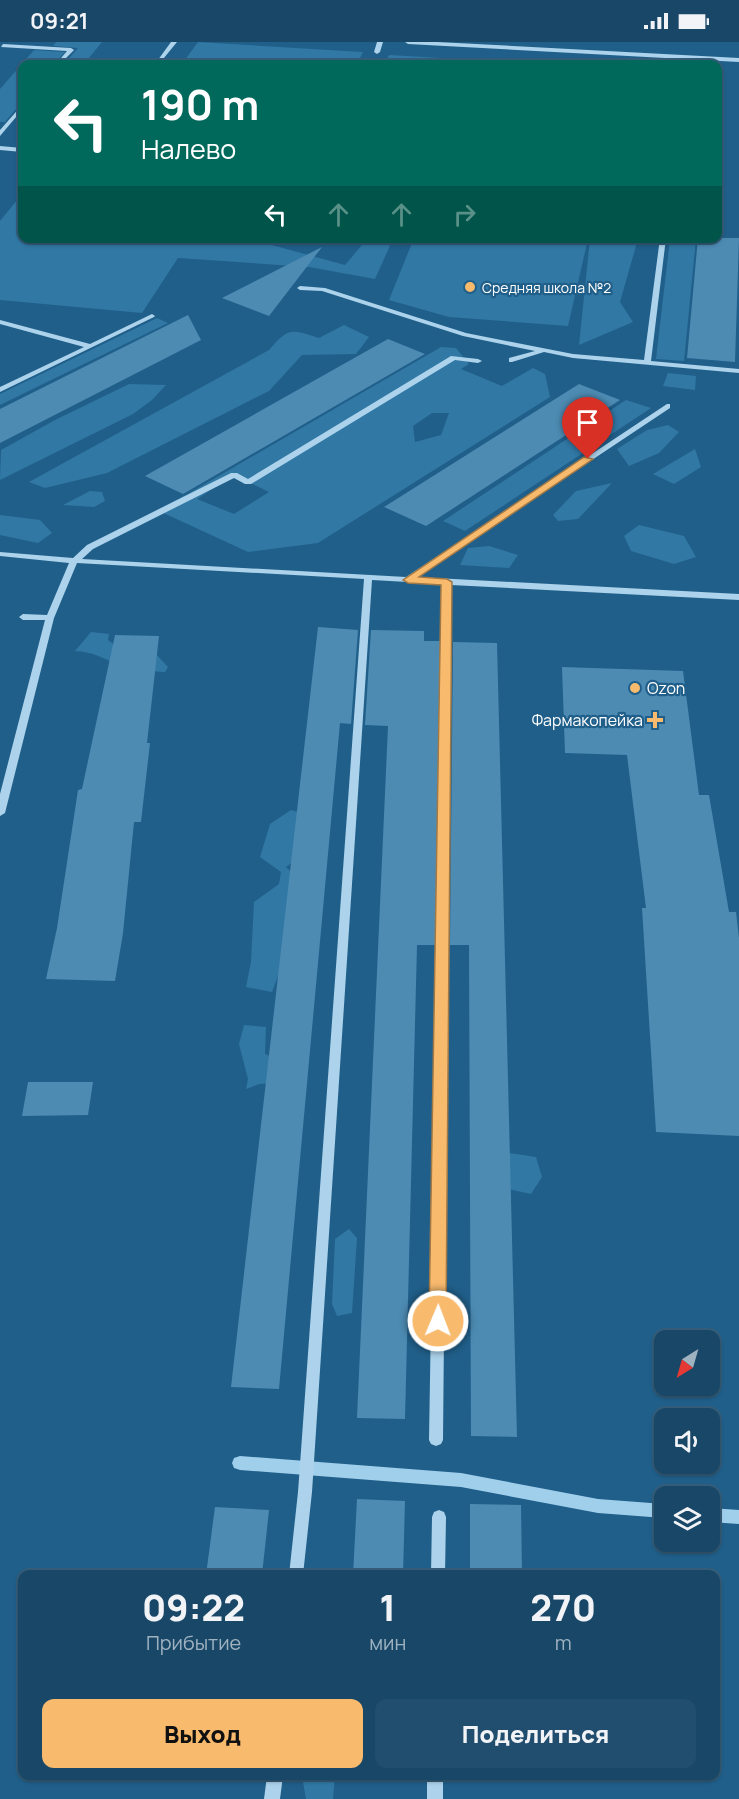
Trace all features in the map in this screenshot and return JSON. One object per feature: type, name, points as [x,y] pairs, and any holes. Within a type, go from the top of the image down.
[{"type":"street","points":[[160,60],[174,42]]},
{"type":"street","points":[[377,52],[380,42]]},
{"type":"street","points":[[408,42],[739,60]]},
{"type":"street","points":[[3,46],[71,50],[62,60]]},
{"type":"street","points":[[716,60],[739,53]]},
{"type":"street","points":[[639,56],[640,60]]},
{"type":"street","points":[[0,134],[18,112]]},
{"type":"street","points":[[0,148],[18,150]]},
{"type":"street","points":[[647,362],[662,243]]},
{"type":"street","points":[[300,288],[323,289],[465,335],[573,356],[739,371]]},
{"type":"street","points":[[0,390],[152,316]]},
{"type":"street","points":[[0,322],[90,346]]},
{"type":"street","points":[[512,360],[544,350]]},
{"type":"street","points":[[0,813],[50,618],[73,562],[90,547],[234,476],[249,482],[454,358],[478,361]]},
{"type":"street","points":[[408,580],[667,406]]},
{"type":"street","points":[[0,554],[73,562],[368,577],[597,592],[739,597]]},
{"type":"street","points":[[297,1570],[305,1492],[368,577]]},
{"type":"street","points":[[436,1440],[447,582]]},
{"type":"street","points":[[23,616],[50,618]]},
{"type":"street","points":[[438,1570],[439,1517]]},
{"type":"street","points":[[272,1799],[274,1780]]},
{"type":"street","points":[[435,1780],[435,1799]]},
{"type":"shaded area","points":[[56,42],[102,42],[87,60],[68,60],[78,48],[53,46]]},
{"type":"shaded area","points":[[198,42],[363,52],[359,60],[185,60]]},
{"type":"shaded area","points":[[34,50],[65,52],[58,60],[25,60]]},
{"type":"shaded area","points":[[389,55],[475,60],[387,60]]},
{"type":"shaded area","points":[[18,68],[18,107],[5,122],[0,122],[0,89]]},
{"type":"shaded area","points":[[18,199],[18,243],[265,243],[345,265],[364,243],[391,243],[375,279],[309,267],[178,258],[142,313],[0,300],[0,221]]},
{"type":"shaded area","points":[[412,243],[587,243],[568,326],[449,317],[389,300]]},
{"type":"shaded area","points":[[590,243],[637,243],[620,302],[633,322],[579,345]]},
{"type":"shaded area","points":[[670,243],[696,243],[684,361],[656,359]]},
{"type":"shaded area","points":[[157,318],[168,323],[0,405],[0,394]]},
{"type":"shaded area","points":[[344,325],[369,337],[356,354],[302,355],[269,391],[107,473],[45,488],[29,482],[269,350],[286,334],[296,332],[319,338]]},
{"type":"shaded area","points":[[441,347],[456,348],[469,364],[461,369],[502,386],[533,368],[545,374],[550,397],[318,543],[248,552],[157,510]],"holes":[[[432,413],[449,413],[441,435],[415,442],[413,426]],[[234,475],[269,492],[234,514],[197,499]]]},
{"type":"shaded area","points":[[668,373],[696,376],[695,390],[663,386]]},
{"type":"shaded area","points":[[129,384],[166,385],[152,400],[133,414],[0,480],[1,450],[55,420]]},
{"type":"shaded area","points":[[626,400],[651,408],[465,531],[443,521]]},
{"type":"shaded area","points":[[668,425],[679,432],[659,453],[629,466],[617,449],[647,430]]},
{"type":"shaded area","points":[[695,449],[701,467],[674,484],[653,474]]},
{"type":"shaded area","points":[[612,483],[578,519],[558,521],[553,515],[576,491]]},
{"type":"shaded area","points":[[90,491],[102,492],[105,501],[94,507],[63,505]]},
{"type":"shaded area","points":[[0,515],[40,520],[52,533],[38,543],[0,535]]},
{"type":"shaded area","points":[[639,525],[684,536],[696,557],[674,564],[631,551],[624,536]]},
{"type":"shaded area","points":[[489,546],[518,555],[509,568],[460,565],[468,548]]},
{"type":"shaded area","points":[[91,632],[109,634],[108,640],[121,650],[156,654],[168,667],[165,672],[136,670],[93,654],[75,651]]},
{"type":"shaded area","points":[[291,810],[305,814],[301,856],[286,867],[304,884],[287,952],[272,992],[246,987],[251,962],[254,902],[279,884],[281,872],[260,857],[270,824]]},
{"type":"shaded area","points":[[244,1025],[266,1027],[265,1054],[283,1061],[278,1083],[259,1084],[246,1089],[248,1079],[239,1044]]},
{"type":"shaded area","points":[[497,1151],[536,1157],[542,1177],[531,1194],[499,1187]]},
{"type":"shaded area","points":[[349,1229],[357,1238],[352,1313],[337,1316],[332,1304],[335,1239]]},
{"type":"shaded area","points":[[303,1780],[335,1780],[333,1799],[306,1799]]},
{"type":"building","points":[[722,238],[739,238],[735,362],[687,358],[698,243],[722,243]]},
{"type":"building","points":[[322,247],[269,316],[222,298]]},
{"type":"building","points":[[188,315],[201,340],[0,443],[0,409]]},
{"type":"building","points":[[388,339],[425,354],[183,494],[145,476]]},
{"type":"building","points":[[579,384],[620,400],[426,526],[384,507]]},
{"type":"building","points":[[318,627],[358,630],[351,724],[340,723],[279,1389],[231,1387]]},
{"type":"building","points":[[371,630],[424,631],[424,641],[440,641],[435,945],[417,945],[405,1419],[357,1418],[388,726],[365,725]]},
{"type":"building","points":[[115,635],[159,636],[141,822],[134,822],[123,933],[115,981],[46,979],[57,928],[78,790],[82,789]]},
{"type":"building","points":[[453,642],[497,643],[517,1437],[471,1436],[469,945],[450,945]]},
{"type":"building","points":[[562,667],[683,671],[699,795],[709,795],[729,912],[736,912],[739,938],[739,1136],[656,1132],[642,908],[646,908],[627,755],[565,753]]},
{"type":"building","points":[[28,1082],[93,1082],[88,1115],[22,1116]]},
{"type":"building","points":[[357,1499],[405,1501],[403,1570],[353,1570]]},
{"type":"building","points":[[470,1504],[521,1505],[522,1570],[470,1570]]},
{"type":"building","points":[[215,1507],[269,1510],[263,1570],[207,1570]]},
{"type":"waterway","points":[[240,1463],[461,1480],[598,1506],[654,1510]]},
{"type":"waterway","points":[[720,1516],[739,1517]]},
{"type":"place","name":"Средняя школа №2","points":[[470,287]]},
{"type":"place","name":"Ozon","points":[[635,688]]},
{"type":"place","name":"Фармакопейка","points":[[655,720]]},
{"type":"route","points":[[438,1321],[447,582],[408,580],[588,459]]}]
